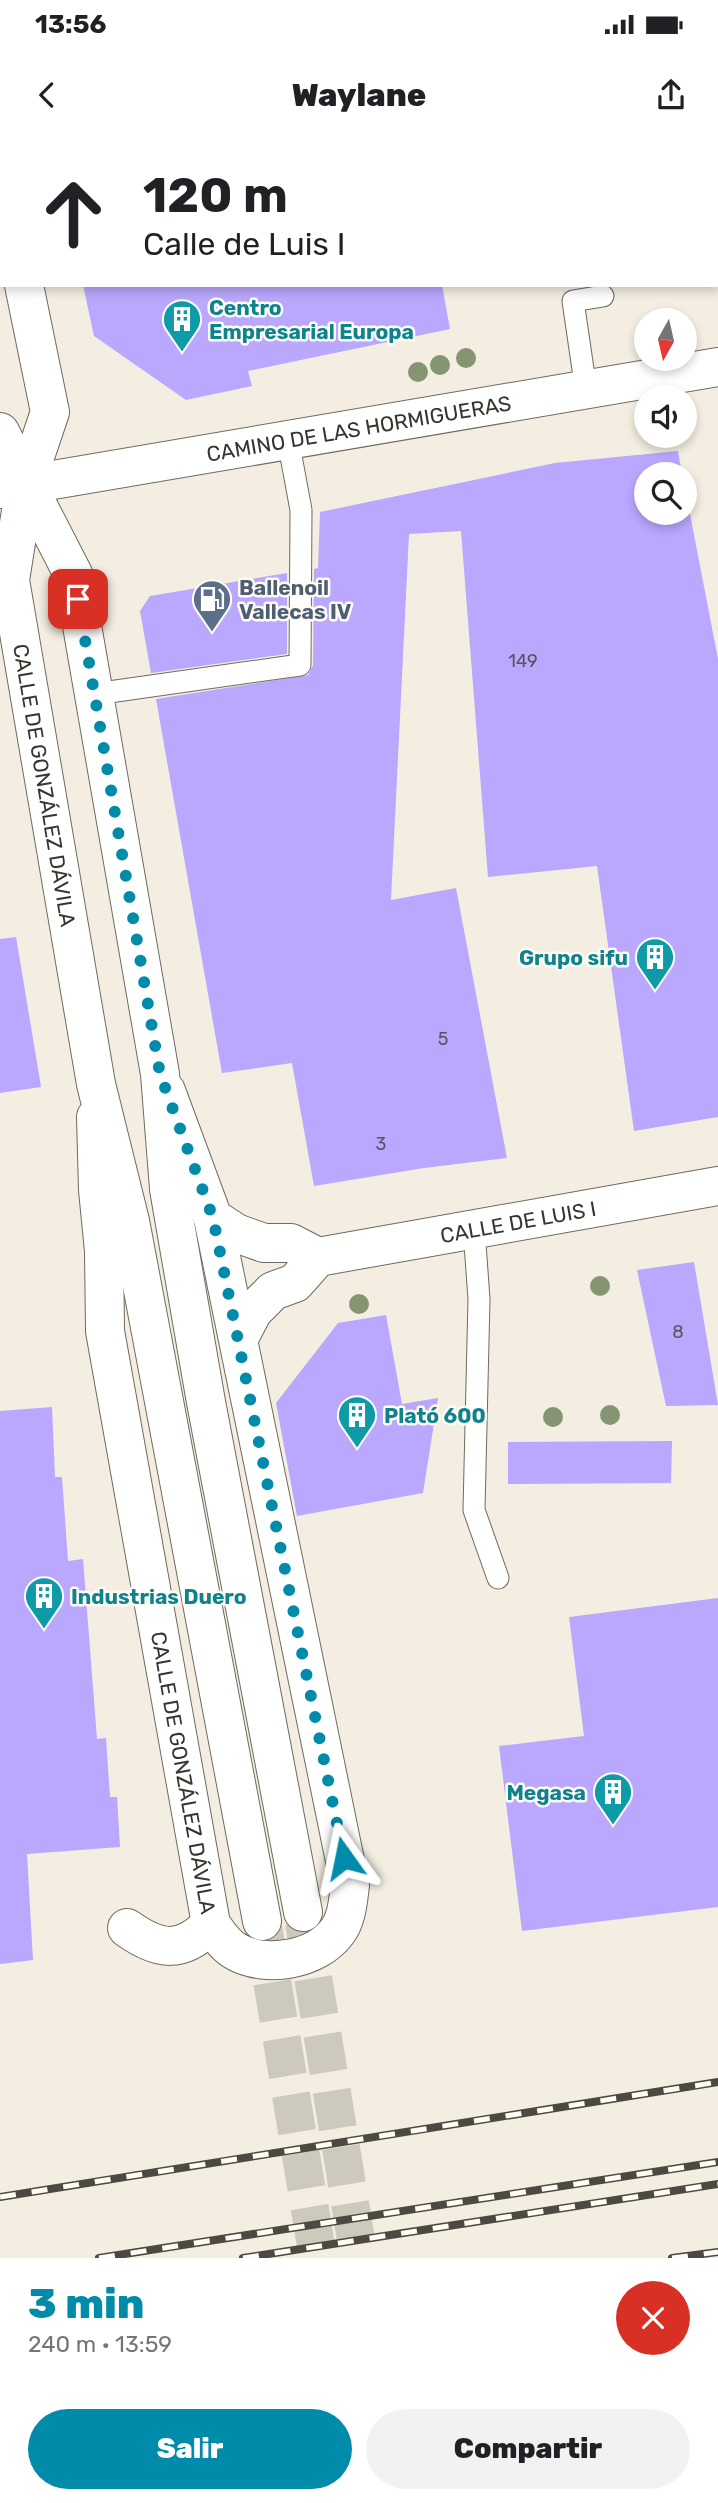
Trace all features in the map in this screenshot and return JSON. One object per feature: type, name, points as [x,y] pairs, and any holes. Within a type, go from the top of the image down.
[{"type":"street","name":"CALLE DE GONZÁLEZ DÁVILA","points":[[24,287],[50,412],[13,488],[10,580],[96,1084],[130,1221],[262,1921]]},
{"type":"street","name":"CAMINO DE LAS HORMIGUERAS","points":[[13,488],[718,367]]},
{"type":"street","points":[[0,432],[13,488],[74,574],[160,1074],[169,1189],[206,1402],[303,1912]]},
{"type":"street","points":[[160,1074],[213,1218],[236,1233],[264,1243],[291,1243],[318,1258],[295,1283],[273,1291],[253,1311],[239,1338]]},
{"type":"street","name":"CALLE DE GONZÁLEZ DÁVILA","points":[[96,1084],[105,1331],[211,1924],[234,1951],[255,1959],[285,1959],[316,1950],[337,1932],[347,1911],[350,1885],[213,1218]]},
{"type":"street","name":"CALLE DE LUIS I","points":[[318,1258],[718,1186]]},
{"type":"street","points":[[127,1928],[149,1944],[166,1946],[183,1944],[200,1935],[211,1924]]},
{"type":"lane","points":[[586,390],[573,301],[603,296]]},
{"type":"lane","points":[[95,694],[300,665],[301,510],[288,440]]},
{"type":"lane","points":[[474,1230],[479,1299],[474,1510],[498,1578]]},
{"type":"building","points":[[83,287],[442,287],[450,329],[248,371],[252,386],[186,400],[94,336]]},
{"type":"building","points":[[678,451],[680,462],[634,462],[634,525],[692,525],[718,659],[718,1117],[634,1131],[597,866],[488,877],[461,531],[409,534],[391,900],[456,888],[507,1158],[314,1186],[292,1063],[222,1073],[156,699],[308,675],[313,665],[314,569],[318,568],[320,512],[555,463]]},
{"type":"building","name":"Ballenoil Vallecas IV","points":[[287,573],[287,654],[151,673],[140,611],[150,596]]},
{"type":"building","points":[[16,937],[41,1087],[0,1093],[0,939]]},
{"type":"building","points":[[694,1262],[718,1405],[666,1406],[637,1270]]},
{"type":"building","name":"Plató 600","points":[[386,1315],[402,1404],[438,1398],[423,1493],[297,1516],[276,1403],[338,1323]]},
{"type":"building","name":"Industrias Duero","points":[[52,1407],[55,1477],[62,1477],[68,1561],[83,1559],[97,1739],[106,1738],[110,1797],[117,1797],[120,1847],[27,1854],[33,1960],[0,1964],[0,1411]]},
{"type":"building","points":[[672,1441],[671,1483],[508,1484],[508,1442]]},
{"type":"building","name":"Megasa","points":[[718,1598],[718,1907],[522,1931],[499,1746],[584,1736],[569,1617]]},
{"type":"tunnel","points":[[304,1922],[359,2258]]},
{"type":"tunnel","points":[[263,1926],[318,2258]]},
{"type":"railway","points":[[0,2197],[718,2082]]},
{"type":"railway","points":[[99,2258],[718,2162]]},
{"type":"railway","points":[[243,2258],[718,2184]]},
{"type":"railway","points":[[672,2258],[718,2252]]},
{"type":"place","name":"Centro Empresarial Europa","points":[[182,353]]},
{"type":"place","name":"Ballenoil Vallecas IV","points":[[212,633]]},
{"type":"place","name":"Grupo sifu","points":[[655,991]]},
{"type":"place","name":"Plató 600","points":[[357,1449]]},
{"type":"place","name":"Industrias Duero","points":[[44,1630]]},
{"type":"place","name":"Megasa","points":[[613,1826]]},
{"type":"route","points":[[78,599],[160,1074],[213,1218],[344,1858]]}]
